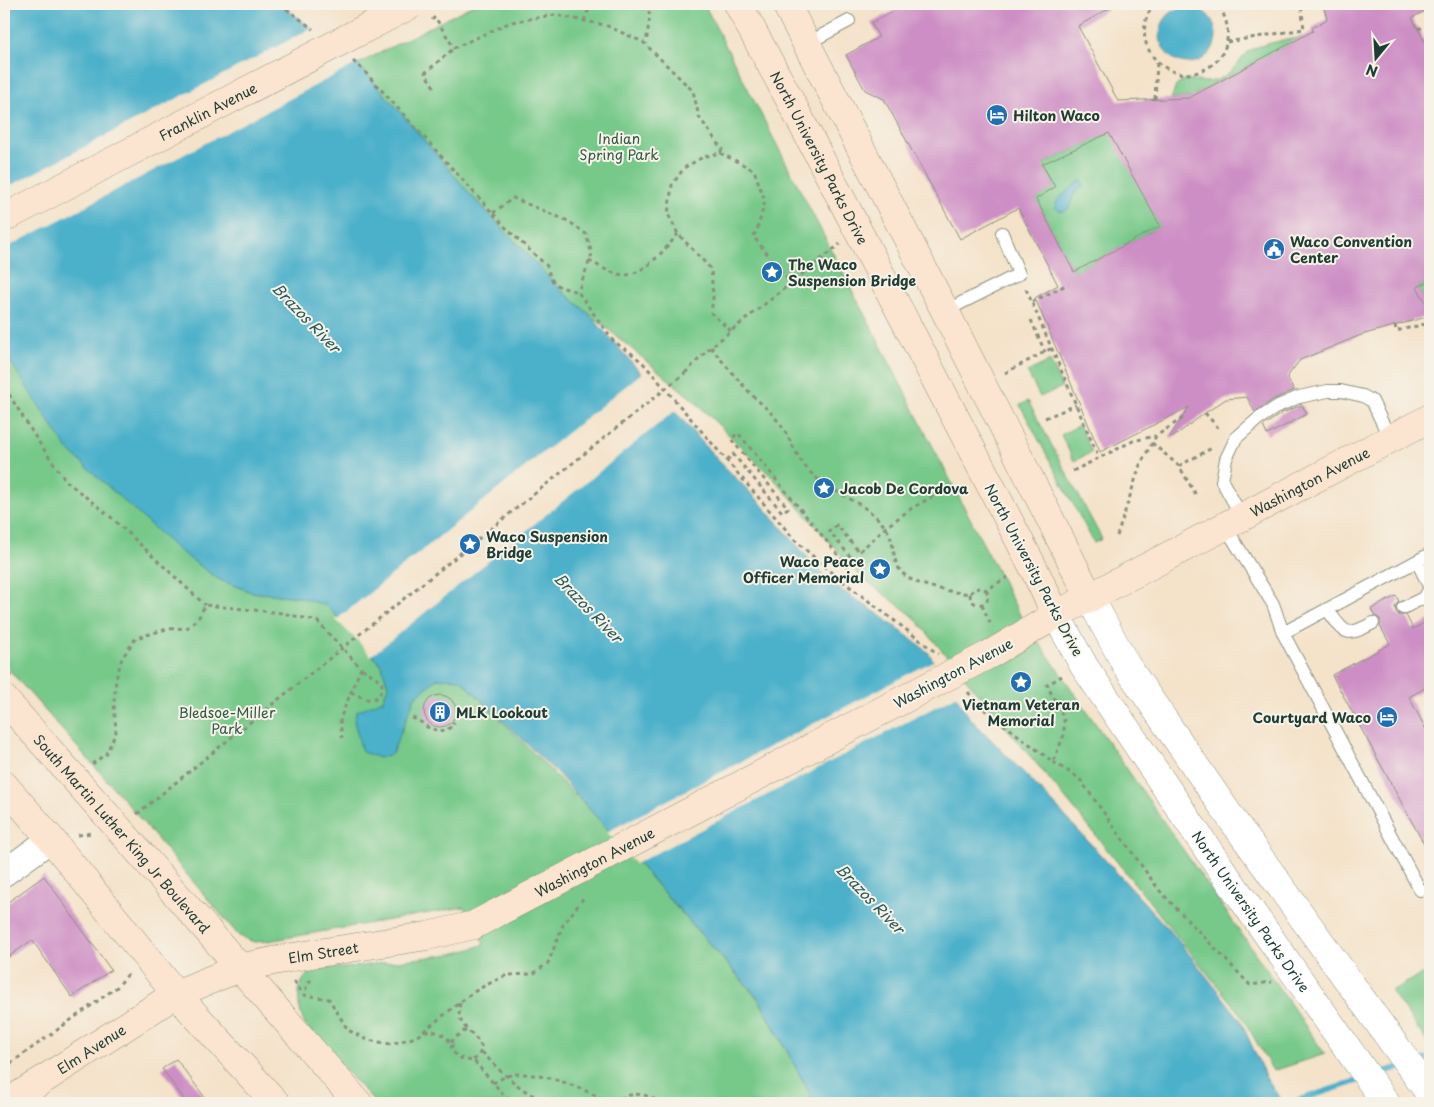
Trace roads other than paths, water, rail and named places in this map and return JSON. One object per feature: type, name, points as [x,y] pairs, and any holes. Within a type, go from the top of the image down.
[{"type":"main road","name":"North University Parks Drive","points":[[738,4],[1032,565],[1056,615]]},
{"type":"main road","points":[[786,4],[946,311],[1090,598]]},
{"type":"main road","name":"Franklin Avenue","points":[[4,218],[421,12]]},
{"type":"main road","name":"Washington Avenue","points":[[474,925],[993,642],[1090,598],[1430,418]]},
{"type":"main road","name":"South Martin Luther King Jr Boulevard","points":[[10,690],[119,829],[358,1103]]},
{"type":"main road","points":[[4,785],[51,839],[176,994],[276,1103]]},
{"type":"main road","name":"Elm Street","points":[[176,994],[239,968],[293,957],[426,936],[474,925]]},
{"type":"main road","name":"Elm Avenue","points":[[7,1103],[176,994]]},
{"type":"street","points":[[1090,598],[1126,665],[1231,818],[1430,1094]]},
{"type":"street","name":"North University Parks Drive","points":[[1056,615],[1084,666],[1208,850],[1386,1103]]},
{"type":"street","points":[[4,873],[51,839]]},
{"type":"lane","points":[[806,44],[849,21]]},
{"type":"lane","points":[[946,311],[1019,274],[1002,234]]},
{"type":"lane","points":[[1390,439],[1372,401],[1341,391],[1314,393],[1278,406],[1258,419],[1236,438],[1226,459],[1222,481],[1233,522],[1273,604],[1283,633],[1420,890]]},
{"type":"lane","points":[[1283,633],[1430,554]]},
{"type":"lane","points":[[1403,608],[1425,597],[1430,588],[1417,561]]},
{"type":"lane","points":[[1327,609],[1339,626],[1346,632],[1355,633],[1373,623]]},
{"type":"water","name":"Brazos River","points":[[4,4],[280,4],[358,64],[469,193],[562,291],[588,313],[717,459],[757,499],[829,582],[880,615],[928,652],[969,717],[1053,803],[1173,934],[1240,1019],[1266,1078],[1283,1103],[815,1103],[759,999],[559,775],[460,679],[438,678],[415,697],[392,754],[379,758],[362,752],[354,721],[357,711],[383,700],[388,686],[382,666],[361,641],[327,606],[299,597],[251,592],[218,579],[178,550],[68,450],[11,363],[4,346]]},
{"type":"water","points":[[1188,7],[1199,9],[1208,15],[1214,24],[1216,35],[1214,46],[1208,55],[1199,61],[1188,63],[1177,61],[1168,55],[1162,46],[1160,35],[1162,24],[1168,15],[1177,9]]},
{"type":"water","points":[[1081,180],[1084,185],[1074,194],[1069,208],[1065,211],[1060,211],[1055,207],[1058,199]]},
{"type":"waterway","points":[[1415,1062],[1430,1057]]},
{"type":"waterway","points":[[1374,1075],[1403,1066]]},
{"type":"waterway","points":[[1290,1103],[1363,1079]]},
{"type":"place","name":"Hilton Waco","points":[[997,115]]},
{"type":"place","name":"Waco Convention Center","points":[[1274,249]]},
{"type":"place","name":"The Waco Suspension Bridge","points":[[772,272]]},
{"type":"place","name":"Jacob De Cordova","points":[[824,488]]},
{"type":"place","name":"Waco Suspension Bridge","points":[[470,544]]},
{"type":"place","name":"Waco Peace Officer Memorial","points":[[880,569]]},
{"type":"place","name":"Vietnam Veteran Memorial","points":[[1021,682]]},
{"type":"place","name":"MLK Lookout","points":[[440,712]]},
{"type":"place","name":"Courtyard Waco","points":[[1387,717]]},
{"type":"park label","name":"Indian Spring Park","points":[[619,146]]},
{"type":"park label","name":"Bledsoe-Miller Park","points":[[227,720]]}]
